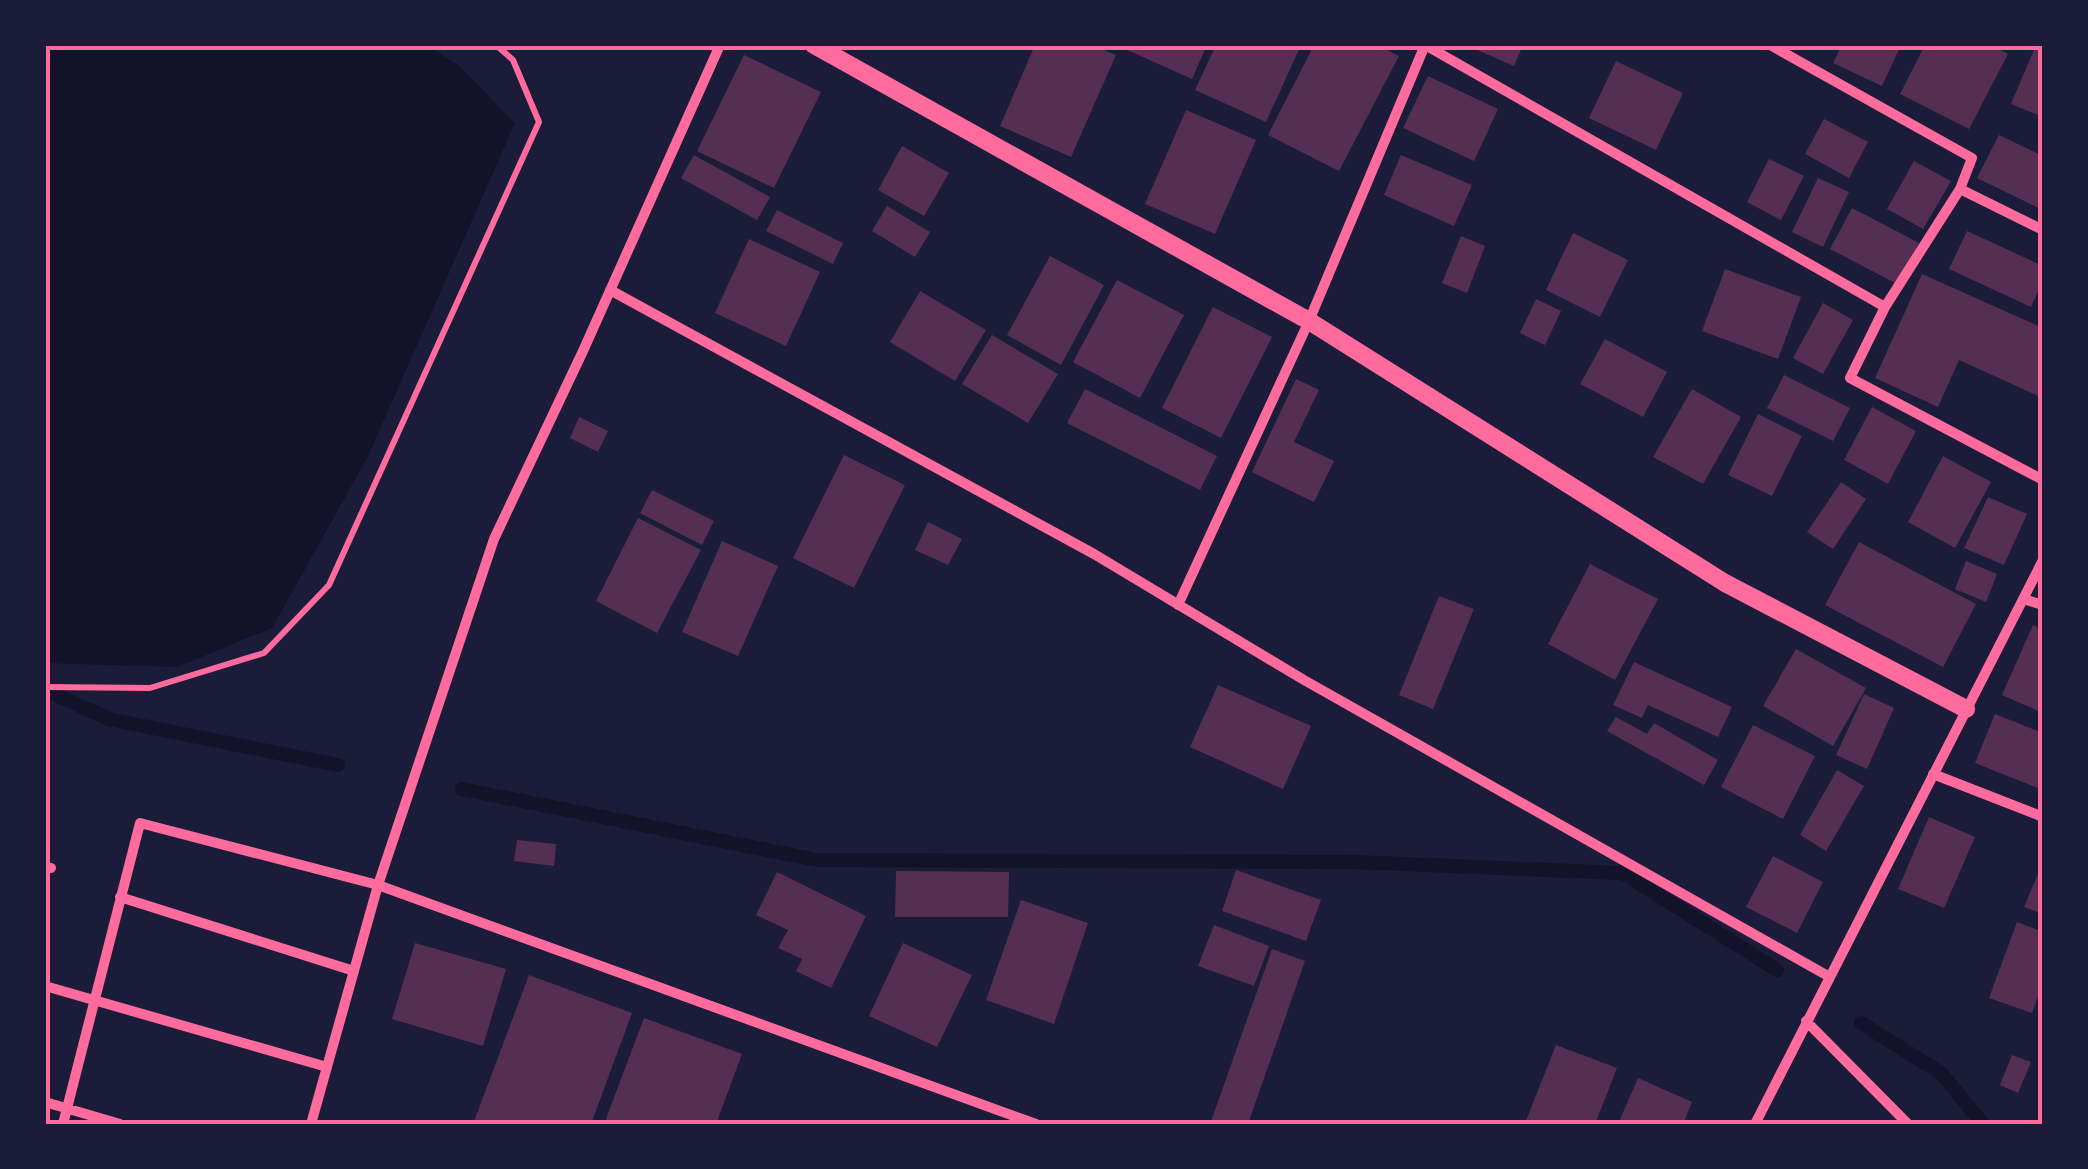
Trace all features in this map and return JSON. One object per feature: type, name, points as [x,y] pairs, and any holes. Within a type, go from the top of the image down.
[{"type":"street","points":[[310,1124],[378,885],[494,539],[720,45]]},
{"type":"street","points":[[814,45],[1309,321],[1725,583],[1966,709]]},
{"type":"street","points":[[1178,605],[1309,321],[1425,45],[1886,307]]},
{"type":"street","points":[[1770,45],[1972,158],[1960,189],[1886,307],[1850,378],[2043,480]]},
{"type":"street","points":[[1960,189],[2043,230]]},
{"type":"street","points":[[610,290],[1077,544],[1304,680],[1828,976]]},
{"type":"street","points":[[1754,1124],[2043,560]]},
{"type":"street","points":[[2023,599],[2043,605]]},
{"type":"street","points":[[1933,774],[2043,817]]},
{"type":"street","points":[[62,1124],[140,823],[378,885],[1036,1124]]},
{"type":"street","points":[[120,897],[354,971]]},
{"type":"street","points":[[45,986],[327,1068]]},
{"type":"street","points":[[1806,1021],[1908,1124]]},
{"type":"street","points":[[45,1102],[120,1124]]},
{"type":"path","points":[[45,687],[150,688],[264,653],[329,585],[539,122],[513,60],[496,45]]},
{"type":"shaded area","points":[[45,45],[427,45],[458,65],[515,123],[368,456],[272,628],[177,667],[45,663]]},
{"type":"building","points":[[1035,45],[1092,45],[1116,55],[1071,157],[1000,126]]},
{"type":"building","points":[[1116,45],[1207,45],[1192,79]]},
{"type":"building","points":[[1216,45],[1301,45],[1266,122],[1195,90]]},
{"type":"building","points":[[1314,45],[1377,45],[1399,56],[1339,171],[1268,135]]},
{"type":"building","points":[[1466,45],[1523,45],[1514,66]]},
{"type":"building","points":[[1842,45],[1901,45],[1882,86],[1833,63]]},
{"type":"building","points":[[1925,45],[1991,45],[2008,54],[1969,129],[1900,94]]},
{"type":"building","points":[[2036,45],[2043,45],[2043,117],[2011,104]]},
{"type":"building","points":[[744,55],[821,92],[774,188],[697,151]]},
{"type":"building","points":[[1616,61],[1683,93],[1656,150],[1589,118]]},
{"type":"building","points":[[1428,76],[1498,109],[1474,161],[1403,128]]},
{"type":"building","points":[[1186,110],[1256,140],[1215,234],[1145,204]]},
{"type":"building","points":[[1824,119],[1868,142],[1849,178],[1805,154]]},
{"type":"building","points":[[1999,135],[2043,156],[2043,210],[1977,178]]},
{"type":"building","points":[[902,146],[949,173],[924,216],[878,190]]},
{"type":"building","points":[[694,155],[770,197],[757,220],[681,178]]},
{"type":"building","points":[[1401,155],[1472,185],[1454,226],[1384,195]]},
{"type":"building","points":[[1769,159],[1804,176],[1781,220],[1747,202]]},
{"type":"building","points":[[1914,161],[1951,181],[1923,229],[1887,209]]},
{"type":"building","points":[[1818,178],[1849,192],[1823,247],[1792,232]]},
{"type":"building","points":[[887,206],[930,232],[915,257],[872,231]]},
{"type":"building","points":[[1852,208],[1919,243],[1897,284],[1830,249]]},
{"type":"building","points":[[777,210],[843,243],[833,264],[766,231]]},
{"type":"building","points":[[1967,231],[2043,266],[2043,281],[2031,307],[1949,269]]},
{"type":"building","points":[[1573,233],[1628,260],[1600,317],[1546,290]]},
{"type":"building","points":[[1461,236],[1485,246],[1467,293],[1442,283]]},
{"type":"building","points":[[749,239],[820,272],[786,346],[715,313]]},
{"type":"building","points":[[1050,256],[1104,285],[1061,365],[1007,335]]},
{"type":"building","points":[[1725,269],[1801,297],[1778,359],[1702,331]]},
{"type":"building","points":[[1922,274],[2043,328],[2043,398],[1959,360],[1938,407],[1875,378]]},
{"type":"building","points":[[1117,280],[1184,315],[1140,398],[1073,362]]},
{"type":"building","points":[[920,291],[986,330],[955,381],[890,342]]},
{"type":"building","points":[[1536,299],[1561,311],[1545,345],[1520,333]]},
{"type":"building","points":[[1823,303],[1853,320],[1823,374],[1793,358]]},
{"type":"building","points":[[1213,307],[1272,337],[1221,438],[1162,408]]},
{"type":"building","points":[[992,335],[1058,374],[1028,423],[962,384]]},
{"type":"building","points":[[1605,339],[1667,372],[1643,417],[1580,384]]},
{"type":"building","points":[[1784,375],[1850,408],[1833,441],[1767,408]]},
{"type":"building","points":[[1296,379],[1319,390],[1294,442],[1334,461],[1314,502],[1252,472]]},
{"type":"building","points":[[1085,389],[1217,456],[1200,490],[1067,423]]},
{"type":"building","points":[[1692,389],[1741,417],[1703,484],[1653,457]]},
{"type":"building","points":[[1872,407],[1916,431],[1888,484],[1844,460]]},
{"type":"building","points":[[1758,414],[1802,436],[1772,496],[1728,475]]},
{"type":"building","points":[[579,417],[608,431],[598,452],[570,438]]},
{"type":"building","points":[[844,455],[905,485],[854,588],[793,558]]},
{"type":"building","points":[[1943,456],[1991,482],[1955,548],[1908,522]]},
{"type":"building","points":[[1841,482],[1866,499],[1833,549],[1807,532]]},
{"type":"building","points":[[652,490],[714,521],[702,545],[640,513]]},
{"type":"building","points":[[1988,497],[2027,514],[2004,565],[1964,548]]},
{"type":"building","points":[[638,518],[701,550],[657,633],[596,601]]},
{"type":"building","points":[[928,522],[962,539],[948,565],[915,550]]},
{"type":"building","points":[[722,541],[778,566],[738,656],[682,632]]},
{"type":"building","points":[[1859,542],[1976,604],[1943,667],[1825,605]]},
{"type":"building","points":[[1966,561],[1997,574],[1986,602],[1955,589]]},
{"type":"building","points":[[1590,564],[1658,599],[1615,680],[1548,644]]},
{"type":"building","points":[[1439,596],[1474,609],[1433,709],[1399,695]]},
{"type":"building","points":[[2033,625],[2043,630],[2043,713],[2002,695]]},
{"type":"building","points":[[1796,649],[1866,688],[1833,746],[1763,706]]},
{"type":"building","points":[[1634,662],[1732,707],[1718,737],[1648,705],[1642,718],[1613,705]]},
{"type":"building","points":[[1218,685],[1311,726],[1283,789],[1190,747]]},
{"type":"building","points":[[1864,694],[1894,708],[1867,769],[1836,755]]},
{"type":"building","points":[[1995,714],[2043,733],[2043,790],[1975,763]]},
{"type":"building","points":[[1616,717],[1647,734],[1654,723],[1718,760],[1704,785],[1607,731]]},
{"type":"building","points":[[1753,725],[1815,756],[1783,819],[1721,787]]},
{"type":"building","points":[[1837,770],[1864,786],[1826,851],[1800,835]]},
{"type":"building","points":[[1929,817],[1975,837],[1944,908],[1898,889]]},
{"type":"building","points":[[517,840],[556,844],[554,866],[514,861]]},
{"type":"building","points":[[1773,856],[1823,882],[1797,933],[1746,907]]},
{"type":"building","points":[[2043,862],[2043,914],[2024,907]]},
{"type":"building","points":[[1236,870],[1321,900],[1306,941],[1222,911]]},
{"type":"building","points":[[896,871],[1009,872],[1008,917],[895,917]]},
{"type":"building","points":[[777,872],[866,916],[831,988],[796,971],[802,959],[778,948],[788,930],[756,915]]},
{"type":"building","points":[[1021,900],[1088,923],[1054,1024],[986,1000]]},
{"type":"building","points":[[2017,922],[2043,932],[2043,983],[2032,1013],[1989,998]]},
{"type":"building","points":[[1214,925],[1269,946],[1254,986],[1198,966]]},
{"type":"building","points":[[415,943],[506,969],[483,1046],[392,1019]]},
{"type":"building","points":[[903,943],[972,975],[937,1047],[869,1016]]},
{"type":"building","points":[[1272,949],[1305,961],[1248,1124],[1210,1124]]},
{"type":"building","points":[[529,975],[632,1013],[591,1124],[473,1124]]},
{"type":"building","points":[[644,1018],[742,1054],[716,1124],[604,1124]]},
{"type":"building","points":[[1556,1045],[1617,1068],[1595,1124],[1525,1123]]},
{"type":"building","points":[[2012,1055],[2031,1062],[2018,1093],[2000,1085]]},
{"type":"building","points":[[1638,1078],[1692,1102],[1683,1124],[1618,1124]]},
{"type":"waterway","points":[[45,690],[109,719],[338,765]]},
{"type":"waterway","points":[[462,789],[817,860],[1352,862],[1623,873],[1777,970]]},
{"type":"waterway","points":[[1861,1023],[1941,1073],[1983,1124]]}]
